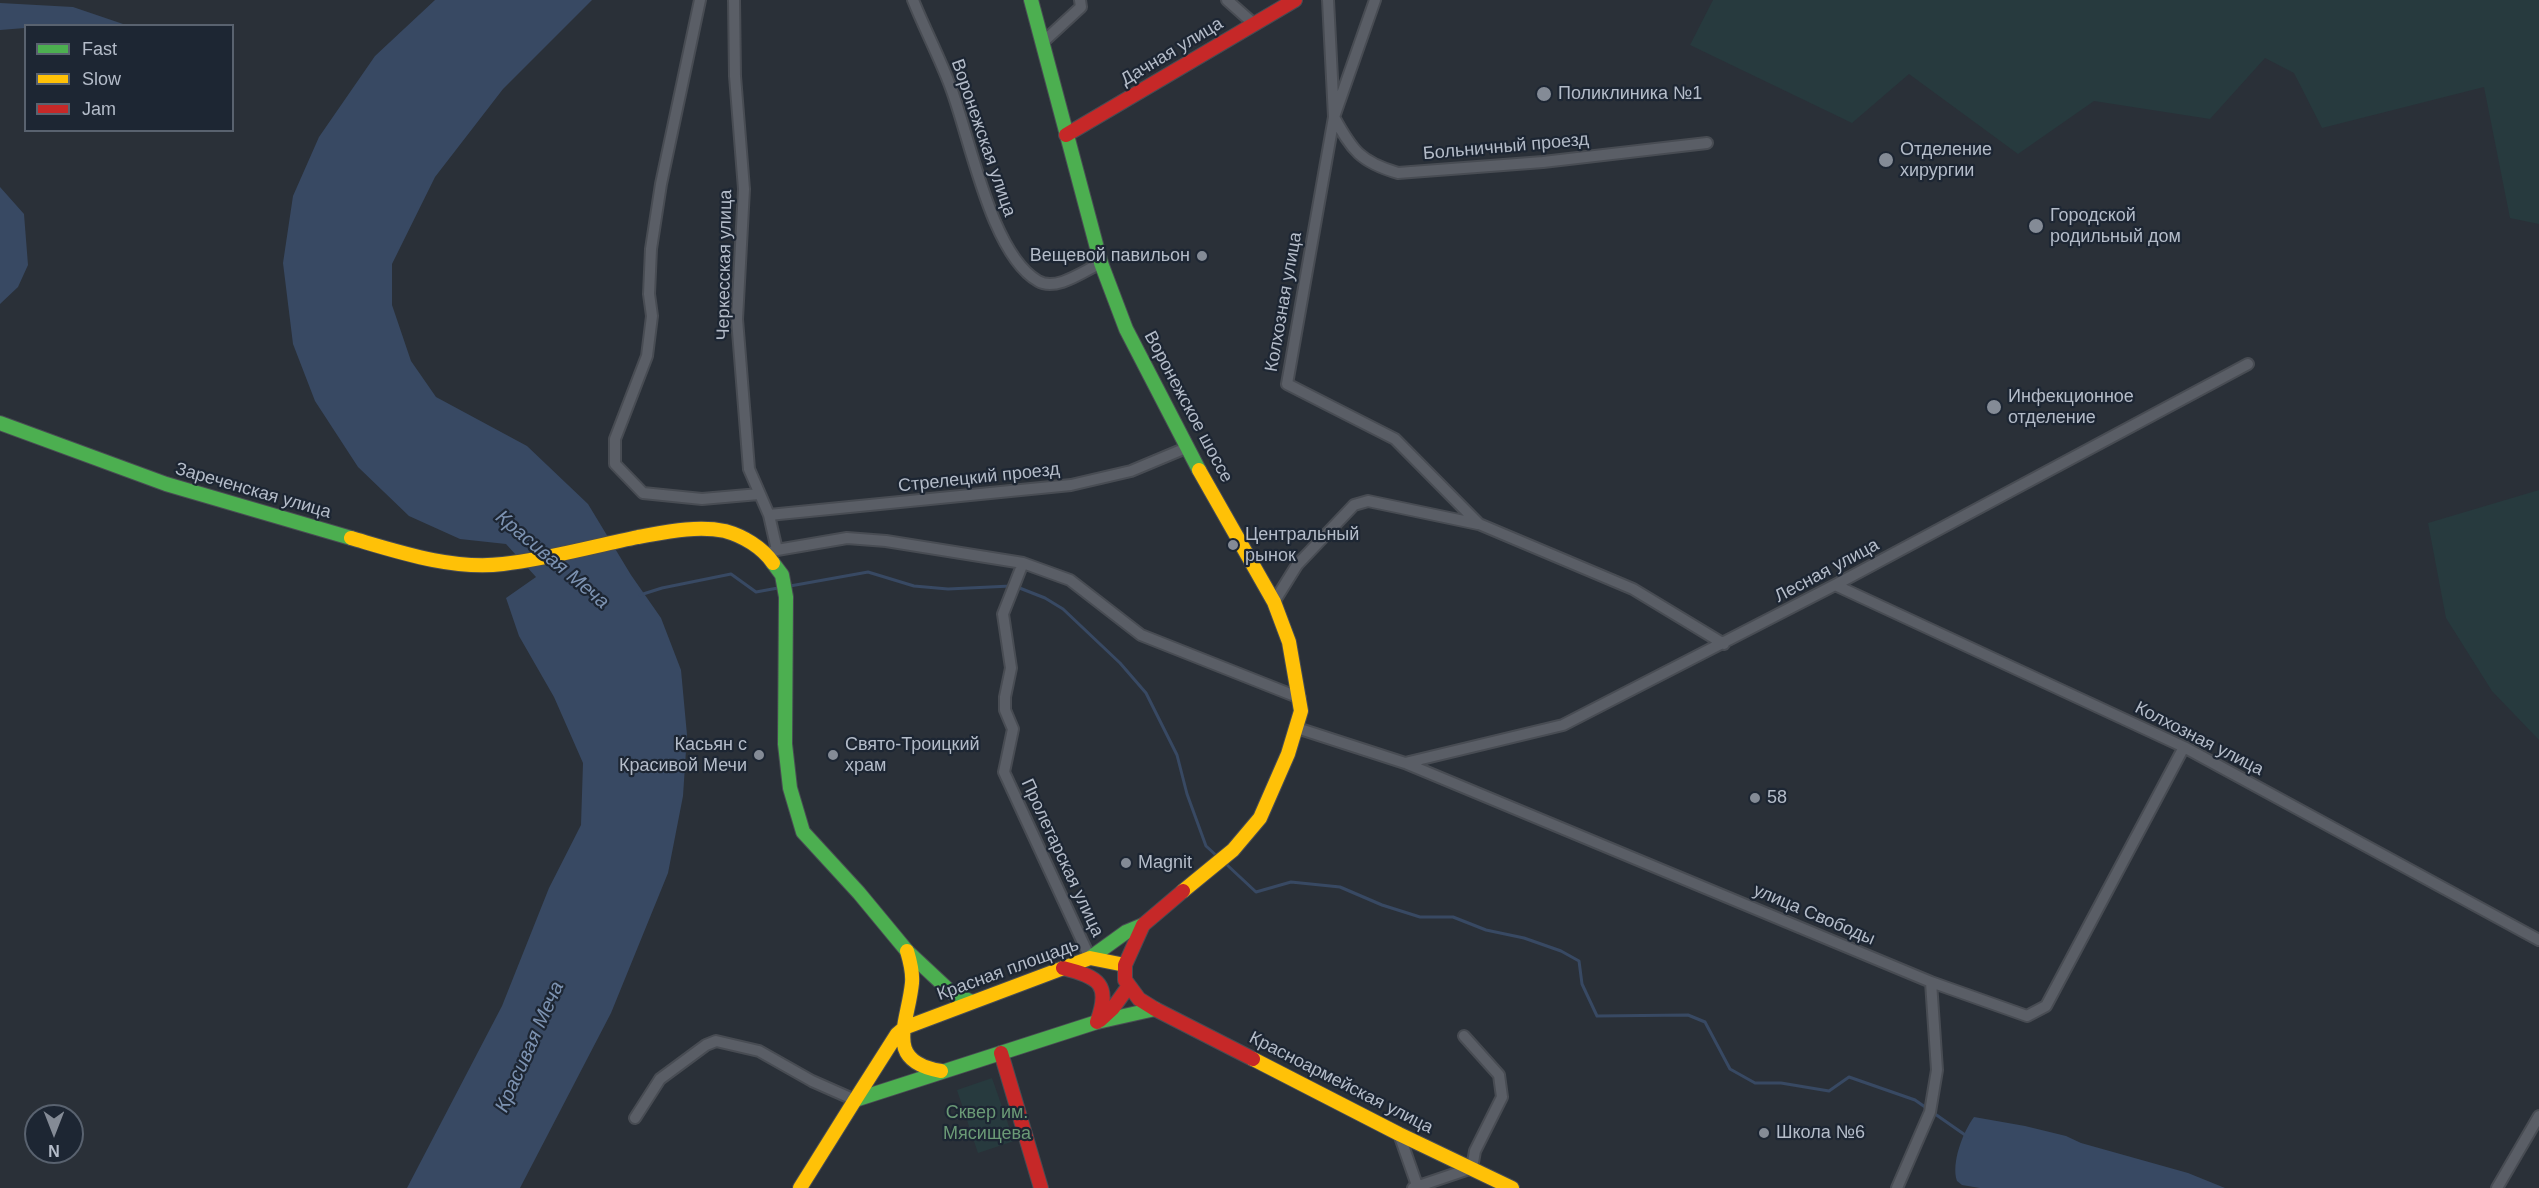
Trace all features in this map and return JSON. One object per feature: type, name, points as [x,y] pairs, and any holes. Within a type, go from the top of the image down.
[{"type":"main road","name":"Воронежское шоссе","points":[[1031,0],[1101,263],[1126,329],[1186,448],[1274,602],[1289,642],[1300,698],[1301,711],[1297,728],[1260,818],[1233,850],[1145,924]]},
{"type":"main road","name":"Дачная улица","points":[[1066,135],[1295,0]]},
{"type":"main road","name":"Зареченская улица","points":[[0,423],[166,484],[408,555],[453,563],[502,564],[676,530],[723,531],[742,537],[772,552]]},
{"type":"main road","points":[[772,552],[782,575],[786,597],[785,744],[790,788],[802,832],[859,893],[907,951],[952,993],[972,1002]]},
{"type":"main road","points":[[1090,958],[1126,932],[1145,924]]},
{"type":"main road","points":[[1145,924],[1134,942],[1125,966],[1125,980],[1139,999],[1155,1009]]},
{"type":"main road","points":[[907,951],[912,983],[904,1028],[904,1049],[914,1064],[930,1070],[945,1071]]},
{"type":"main road","name":"Красная площадь","points":[[904,1028],[1090,958],[1125,966]]},
{"type":"main road","points":[[1063,968],[1088,974],[1102,987],[1104,1003],[1097,1022]]},
{"type":"main road","points":[[1097,1022],[1113,1008],[1128,987]]},
{"type":"main road","points":[[855,1100],[1097,1022],[1155,1009]]},
{"type":"main road","name":"Красноармейская улица","points":[[1155,1009],[1399,1134],[1512,1188]]},
{"type":"main road","points":[[800,1188],[897,1034],[904,1028]]},
{"type":"main road","points":[[1000,1053],[1041,1188]]},
{"type":"street","points":[[700,0],[659,195],[651,249],[649,294],[652,316],[647,356],[615,440],[615,464],[643,493],[702,499],[759,494]]},
{"type":"street","name":"Черкесская улица","points":[[734,0],[735,76],[744,189],[736,319],[748,469],[769,515],[772,552]]},
{"type":"street","name":"Воронежская улица","points":[[913,0],[951,88],[998,231],[1023,268],[1039,282],[1053,285],[1101,263]]},
{"type":"street","points":[[1042,43],[1081,7],[1080,0]]},
{"type":"street","points":[[1227,0],[1254,24]]},
{"type":"street","name":"Колхозная улица","points":[[1328,0],[1334,117],[1287,384],[1395,439],[1479,524],[1633,589],[1724,644]]},
{"type":"street","points":[[1334,117],[1375,0]]},
{"type":"street","name":"Больничный проезд","points":[[1334,117],[1352,148],[1376,167],[1398,173],[1543,162],[1707,143]]},
{"type":"street","name":"Лесная улица","points":[[1405,763],[1563,725],[1724,644],[2248,364]]},
{"type":"street","name":"Стрелецкий проезд","points":[[769,515],[1071,485],[1131,471],[1186,448]]},
{"type":"street","points":[[1274,602],[1297,565],[1354,505],[1368,501],[1479,524]]},
{"type":"street","points":[[772,552],[847,538],[885,541],[1023,563],[1070,580],[1141,635],[1300,698]]},
{"type":"street","name":"Пролетарская улица","points":[[1023,563],[1003,614],[1011,669],[1005,696],[1005,710],[1013,729],[1004,772],[1090,958]]},
{"type":"street","name":"Колхозная улица","points":[[1835,585],[2184,747],[2539,940]]},
{"type":"street","name":"улица Свободы","points":[[1297,728],[1405,763],[1931,982],[2027,1016],[2046,1006],[2184,747]]},
{"type":"street","points":[[1897,1188],[1930,1113],[1937,1070],[1931,982]]},
{"type":"street","points":[[1399,1134],[1416,1188],[1472,1168],[1475,1151],[1502,1096],[1499,1075],[1464,1036]]},
{"type":"street","points":[[635,1118],[660,1079],[706,1045],[716,1041],[759,1051],[812,1081],[855,1100]]},
{"type":"street","points":[[2497,1188],[2539,1116]]},
{"type":"green space","points":[[1713,0],[2539,0],[2539,224],[2510,218],[2484,87],[2322,128],[2294,73],[2265,58],[2210,119],[2094,101],[2018,154],[1909,74],[1852,123],[1690,45]]},
{"type":"green space","points":[[2539,490],[2539,740],[2492,691],[2446,618],[2428,523]]},
{"type":"green space","name":"Сквер им. Мясищева","points":[[992,1078],[1014,1141],[978,1153],[957,1090]]},
{"type":"water","name":"Красивая Меча","points":[[435,0],[592,0],[503,89],[435,177],[392,264],[392,305],[411,361],[436,397],[527,446],[588,504],[631,575],[661,618],[681,670],[687,735],[683,796],[668,873],[611,1013],[520,1188],[407,1188],[502,1006],[549,888],[581,825],[583,763],[554,697],[519,636],[506,598],[536,577],[506,544],[460,539],[409,516],[358,467],[315,401],[293,344],[283,263],[293,196],[319,137],[375,56]]},
{"type":"water","points":[[0,3],[73,7],[123,24],[24,24],[24,28],[0,30]]},
{"type":"water","points":[[0,187],[24,214],[28,265],[18,287],[0,304]]},
{"type":"water","points":[[1974,1117],[2066,1136],[2081,1143],[2188,1173],[2225,1188],[1980,1188],[1962,1185],[1957,1181],[1957,1157],[1962,1139]]},
{"type":"waterway","points":[[790,586],[868,572],[914,586],[948,589],[1011,586]]},
{"type":"waterway","points":[[640,595],[662,588],[731,574],[756,592],[778,588]]},
{"type":"waterway","points":[[1017,587],[1045,598],[1063,609],[1120,663],[1146,693],[1177,755],[1187,794],[1206,846],[1218,857]]},
{"type":"waterway","points":[[1225,863],[1256,892],[1291,882],[1340,887],[1382,905],[1420,917],[1453,917],[1486,930],[1524,938],[1561,951],[1579,961],[1582,984],[1597,1016],[1688,1015],[1705,1022],[1730,1069],[1755,1083],[1781,1083],[1829,1091],[1849,1077],[1915,1100],[1968,1137]]},
{"type":"traffic: fast","points":[[1031,0],[1101,263],[1126,329],[1199,470]]},
{"type":"traffic: fast","points":[[0,423],[166,484],[351,538]]},
{"type":"traffic: fast","points":[[773,563],[782,575],[786,597],[785,744],[790,788],[803,832],[859,893],[907,951],[952,993],[972,1002]]},
{"type":"traffic: fast","points":[[1090,958],[1126,932],[1143,925]]},
{"type":"traffic: fast","points":[[855,1100],[1097,1022],[1155,1009]]},
{"type":"traffic: slow","points":[[1183,891],[1233,850],[1260,818],[1288,754],[1301,711],[1289,642],[1274,602],[1199,470]]},
{"type":"traffic: slow","points":[[351,538],[445,562],[484,565],[537,559],[670,531],[714,529],[745,539],[758,547],[773,563]]},
{"type":"traffic: slow","points":[[907,951],[912,979],[904,1026],[905,1050],[911,1059],[923,1066],[941,1071]]},
{"type":"traffic: slow","points":[[855,1100],[897,1034],[904,1028],[1090,958],[1125,965]]},
{"type":"traffic: slow","points":[[1253,1059],[1399,1134],[1512,1188]]},
{"type":"traffic: slow","points":[[800,1188],[855,1100]]},
{"type":"traffic: jam","points":[[1066,135],[1295,0]]},
{"type":"traffic: jam","points":[[1183,891],[1143,925],[1125,965],[1125,980],[1139,999],[1155,1009],[1253,1059]]},
{"type":"traffic: jam","points":[[1063,968],[1085,975],[1099,984],[1103,999],[1097,1022]]},
{"type":"traffic: jam","points":[[1100,1020],[1113,1008],[1128,987]]},
{"type":"traffic: jam","points":[[1001,1053],[1041,1188]]},
{"type":"place","name":"Поликлиника №1","points":[[1544,94]]},
{"type":"place","name":"Отделение хирургии","points":[[1886,160]]},
{"type":"place","name":"Городской родильный дом","points":[[2036,226]]},
{"type":"place","name":"Вещевой павильон","points":[[1202,256]]},
{"type":"place","name":"Инфекционное отделение","points":[[1994,407]]},
{"type":"place","name":"Центральный рынок","points":[[1233,545]]},
{"type":"place","name":"Касьян с Красивой Мечи","points":[[759,755]]},
{"type":"place","name":"Свято-Троицкий храм","points":[[833,755]]},
{"type":"place","name":"58","points":[[1755,798]]},
{"type":"place","name":"Magnit","points":[[1126,863]]},
{"type":"place","name":"Школа №6","points":[[1764,1133]]}]
